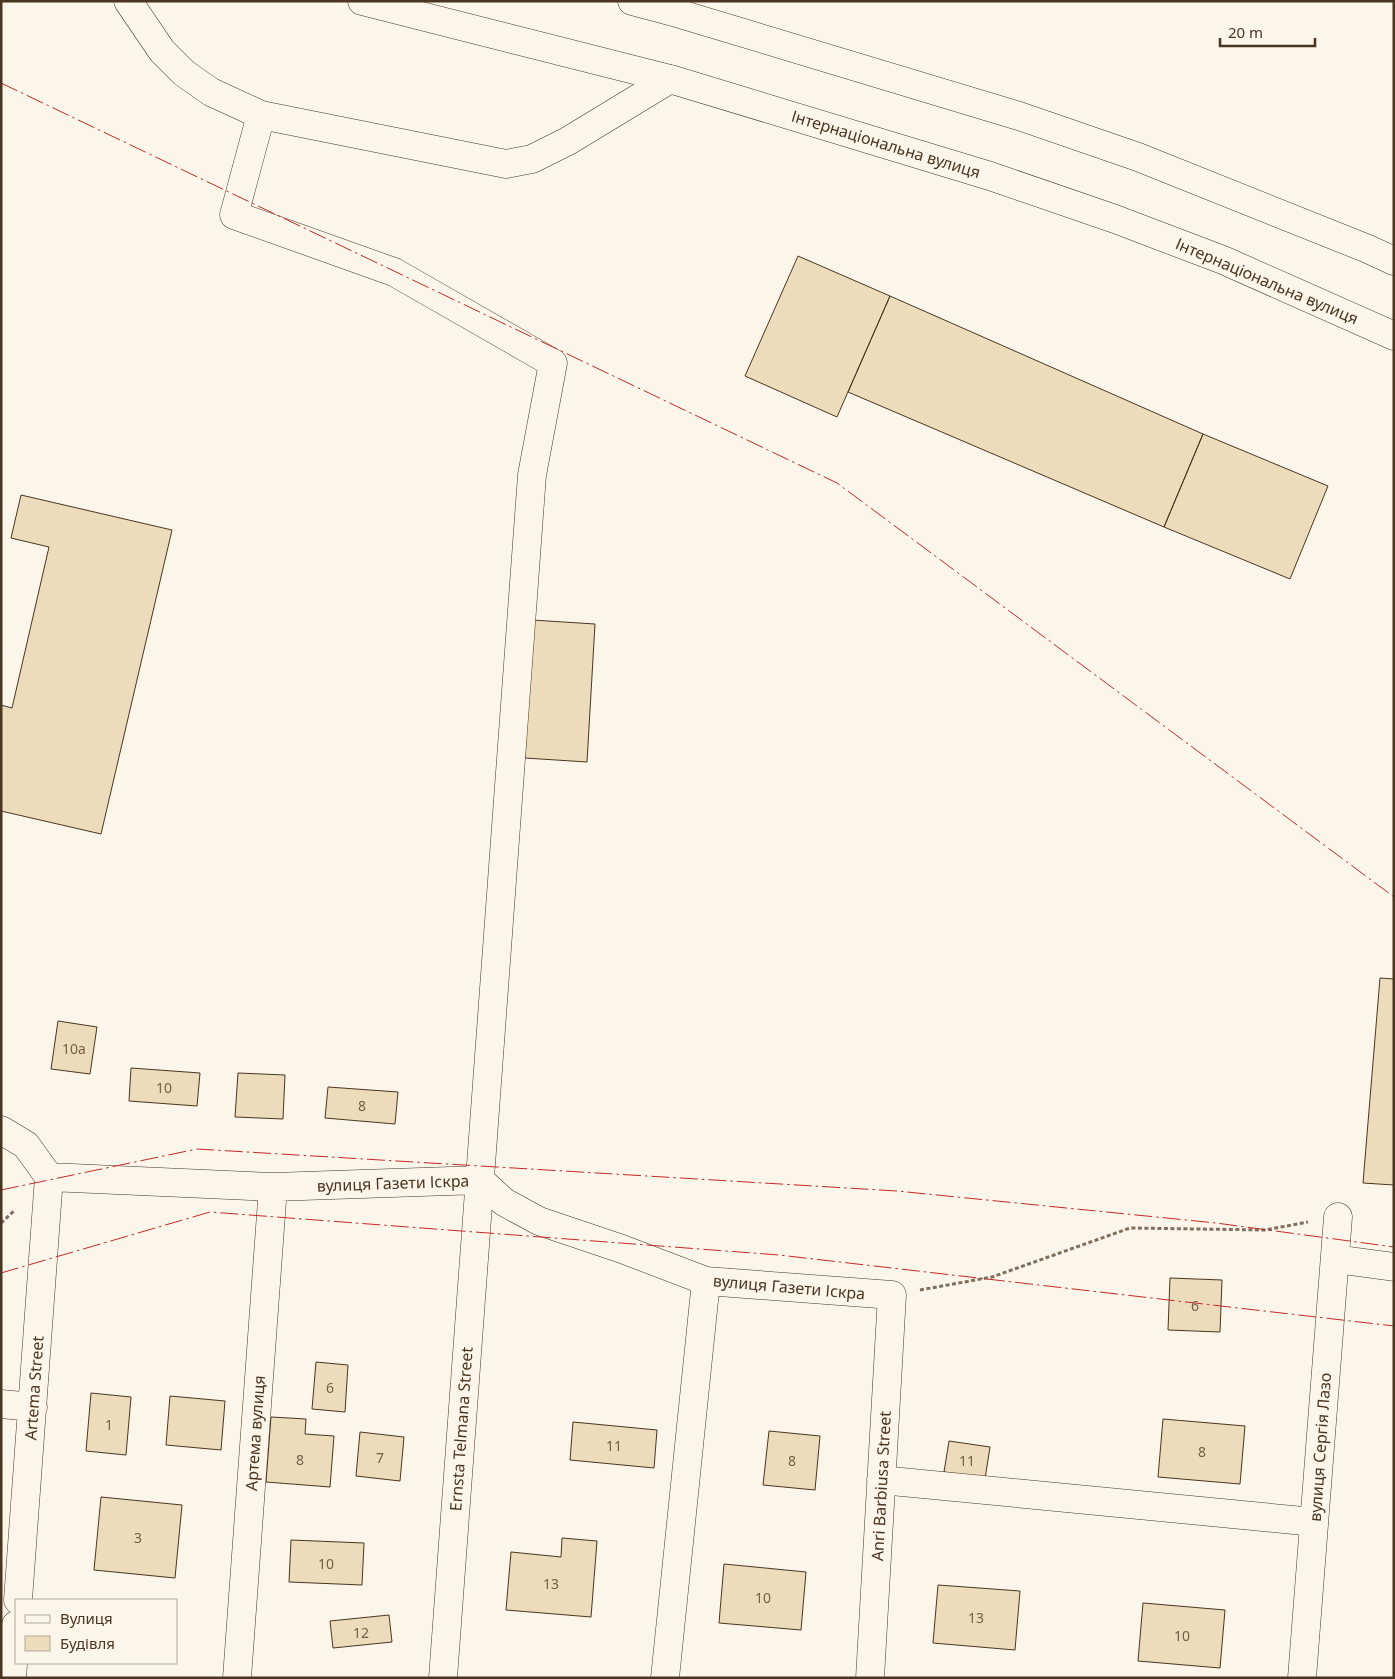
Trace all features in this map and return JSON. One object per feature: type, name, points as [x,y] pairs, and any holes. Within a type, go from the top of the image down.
[{"type":"street","points":[[128,1],[162,51],[184,73],[211,92],[261,115],[506,164],[532,159],[568,142],[670,78]]},
{"type":"street","name":"Інтернаціональна вулиця","points":[[362,1],[670,78],[990,176],[1115,219],[1223,260],[1394,336]]},
{"type":"street","points":[[632,1],[1019,116],[1138,157],[1394,261]]},
{"type":"street","name":"Ernsta Telmana Street","points":[[261,115],[234,215],[394,272],[554,363],[532,475],[443,1678]]},
{"type":"street","points":[[1,1130],[26,1145],[50,1176]]},
{"type":"street","name":"вулиця Газети Іскра","points":[[50,1176],[273,1187],[480,1180],[504,1202],[539,1221],[622,1249],[706,1281],[892,1295]]},
{"type":"street","name":"Artema Street","points":[[18,1599],[50,1176]]},
{"type":"street","name":"Артема вулиця","points":[[237,1678],[273,1187]]},
{"type":"street","name":"вулиця Сергія Лазо","points":[[1302,1678],[1338,1217]]},
{"type":"street","points":[[1335,1259],[1394,1267]]},
{"type":"street","points":[[665,1678],[706,1281]]},
{"type":"street","name":"Anri Barbiusa Street","points":[[874,1677],[881,1480],[892,1295]]},
{"type":"street","points":[[1,1404],[33,1407]]},
{"type":"street","points":[[881,1480],[1314,1522]]},
{"type":"street","points":[[12,1678],[15,1638]]},
{"type":"path","points":[[892,1295],[992,1277],[1130,1228],[1265,1230],[1338,1217]]},
{"type":"building","points":[[798,256],[890,296],[837,417],[745,376]]},
{"type":"building","points":[[890,296],[1203,434],[1164,527],[848,392]]},
{"type":"building","points":[[1203,434],[1328,486],[1290,579],[1164,527]]},
{"type":"building","points":[[21,495],[172,530],[101,834],[1,811],[1,705],[12,708],[49,547],[11,538]]},
{"type":"building","points":[[532,620],[595,624],[587,762],[525,758]]},
{"type":"building","points":[[1380,978],[1394,979],[1394,1185],[1363,1183]]},
{"type":"building","points":[[58,1021],[97,1027],[90,1074],[51,1069]]},
{"type":"building","points":[[131,1068],[200,1073],[197,1106],[129,1101]]},
{"type":"building","points":[[238,1073],[285,1075],[283,1119],[235,1117]]},
{"type":"building","points":[[328,1087],[398,1092],[395,1124],[325,1118]]},
{"type":"building","points":[[1170,1278],[1222,1280],[1220,1332],[1168,1330]]},
{"type":"building","points":[[316,1362],[348,1365],[345,1412],[312,1409]]},
{"type":"building","points":[[91,1393],[131,1397],[126,1455],[86,1451]]},
{"type":"building","points":[[170,1396],[225,1401],[221,1450],[166,1445]]},
{"type":"building","points":[[271,1417],[306,1419],[305,1434],[334,1436],[330,1487],[266,1482]]},
{"type":"building","points":[[1163,1419],[1245,1426],[1240,1484],[1158,1477]]},
{"type":"building","points":[[573,1422],[657,1430],[654,1468],[570,1460]]},
{"type":"building","points":[[769,1431],[820,1436],[815,1490],[763,1485]]},
{"type":"building","points":[[360,1432],[404,1437],[400,1481],[356,1476]]},
{"type":"building","points":[[949,1441],[990,1447],[985,1479],[944,1472]]},
{"type":"building","points":[[101,1497],[182,1505],[175,1578],[94,1570]]},
{"type":"building","points":[[562,1538],[597,1541],[591,1617],[506,1610],[511,1552],[561,1557]]},
{"type":"building","points":[[291,1540],[364,1543],[362,1585],[289,1582]]},
{"type":"building","points":[[724,1564],[806,1572],[801,1630],[719,1623]]},
{"type":"building","points":[[938,1585],[1020,1591],[1015,1650],[933,1643]]},
{"type":"building","points":[[1143,1603],[1225,1610],[1220,1668],[1138,1661]]},
{"type":"building","points":[[389,1615],[392,1642],[333,1648],[330,1621]]},
{"type":"power","points":[[1,83],[837,483],[1394,897]]},
{"type":"power","points":[[1,1190],[197,1149],[897,1191],[1216,1223],[1394,1247]]},
{"type":"power","points":[[1,1273],[210,1212],[779,1255],[1394,1326]]}]
